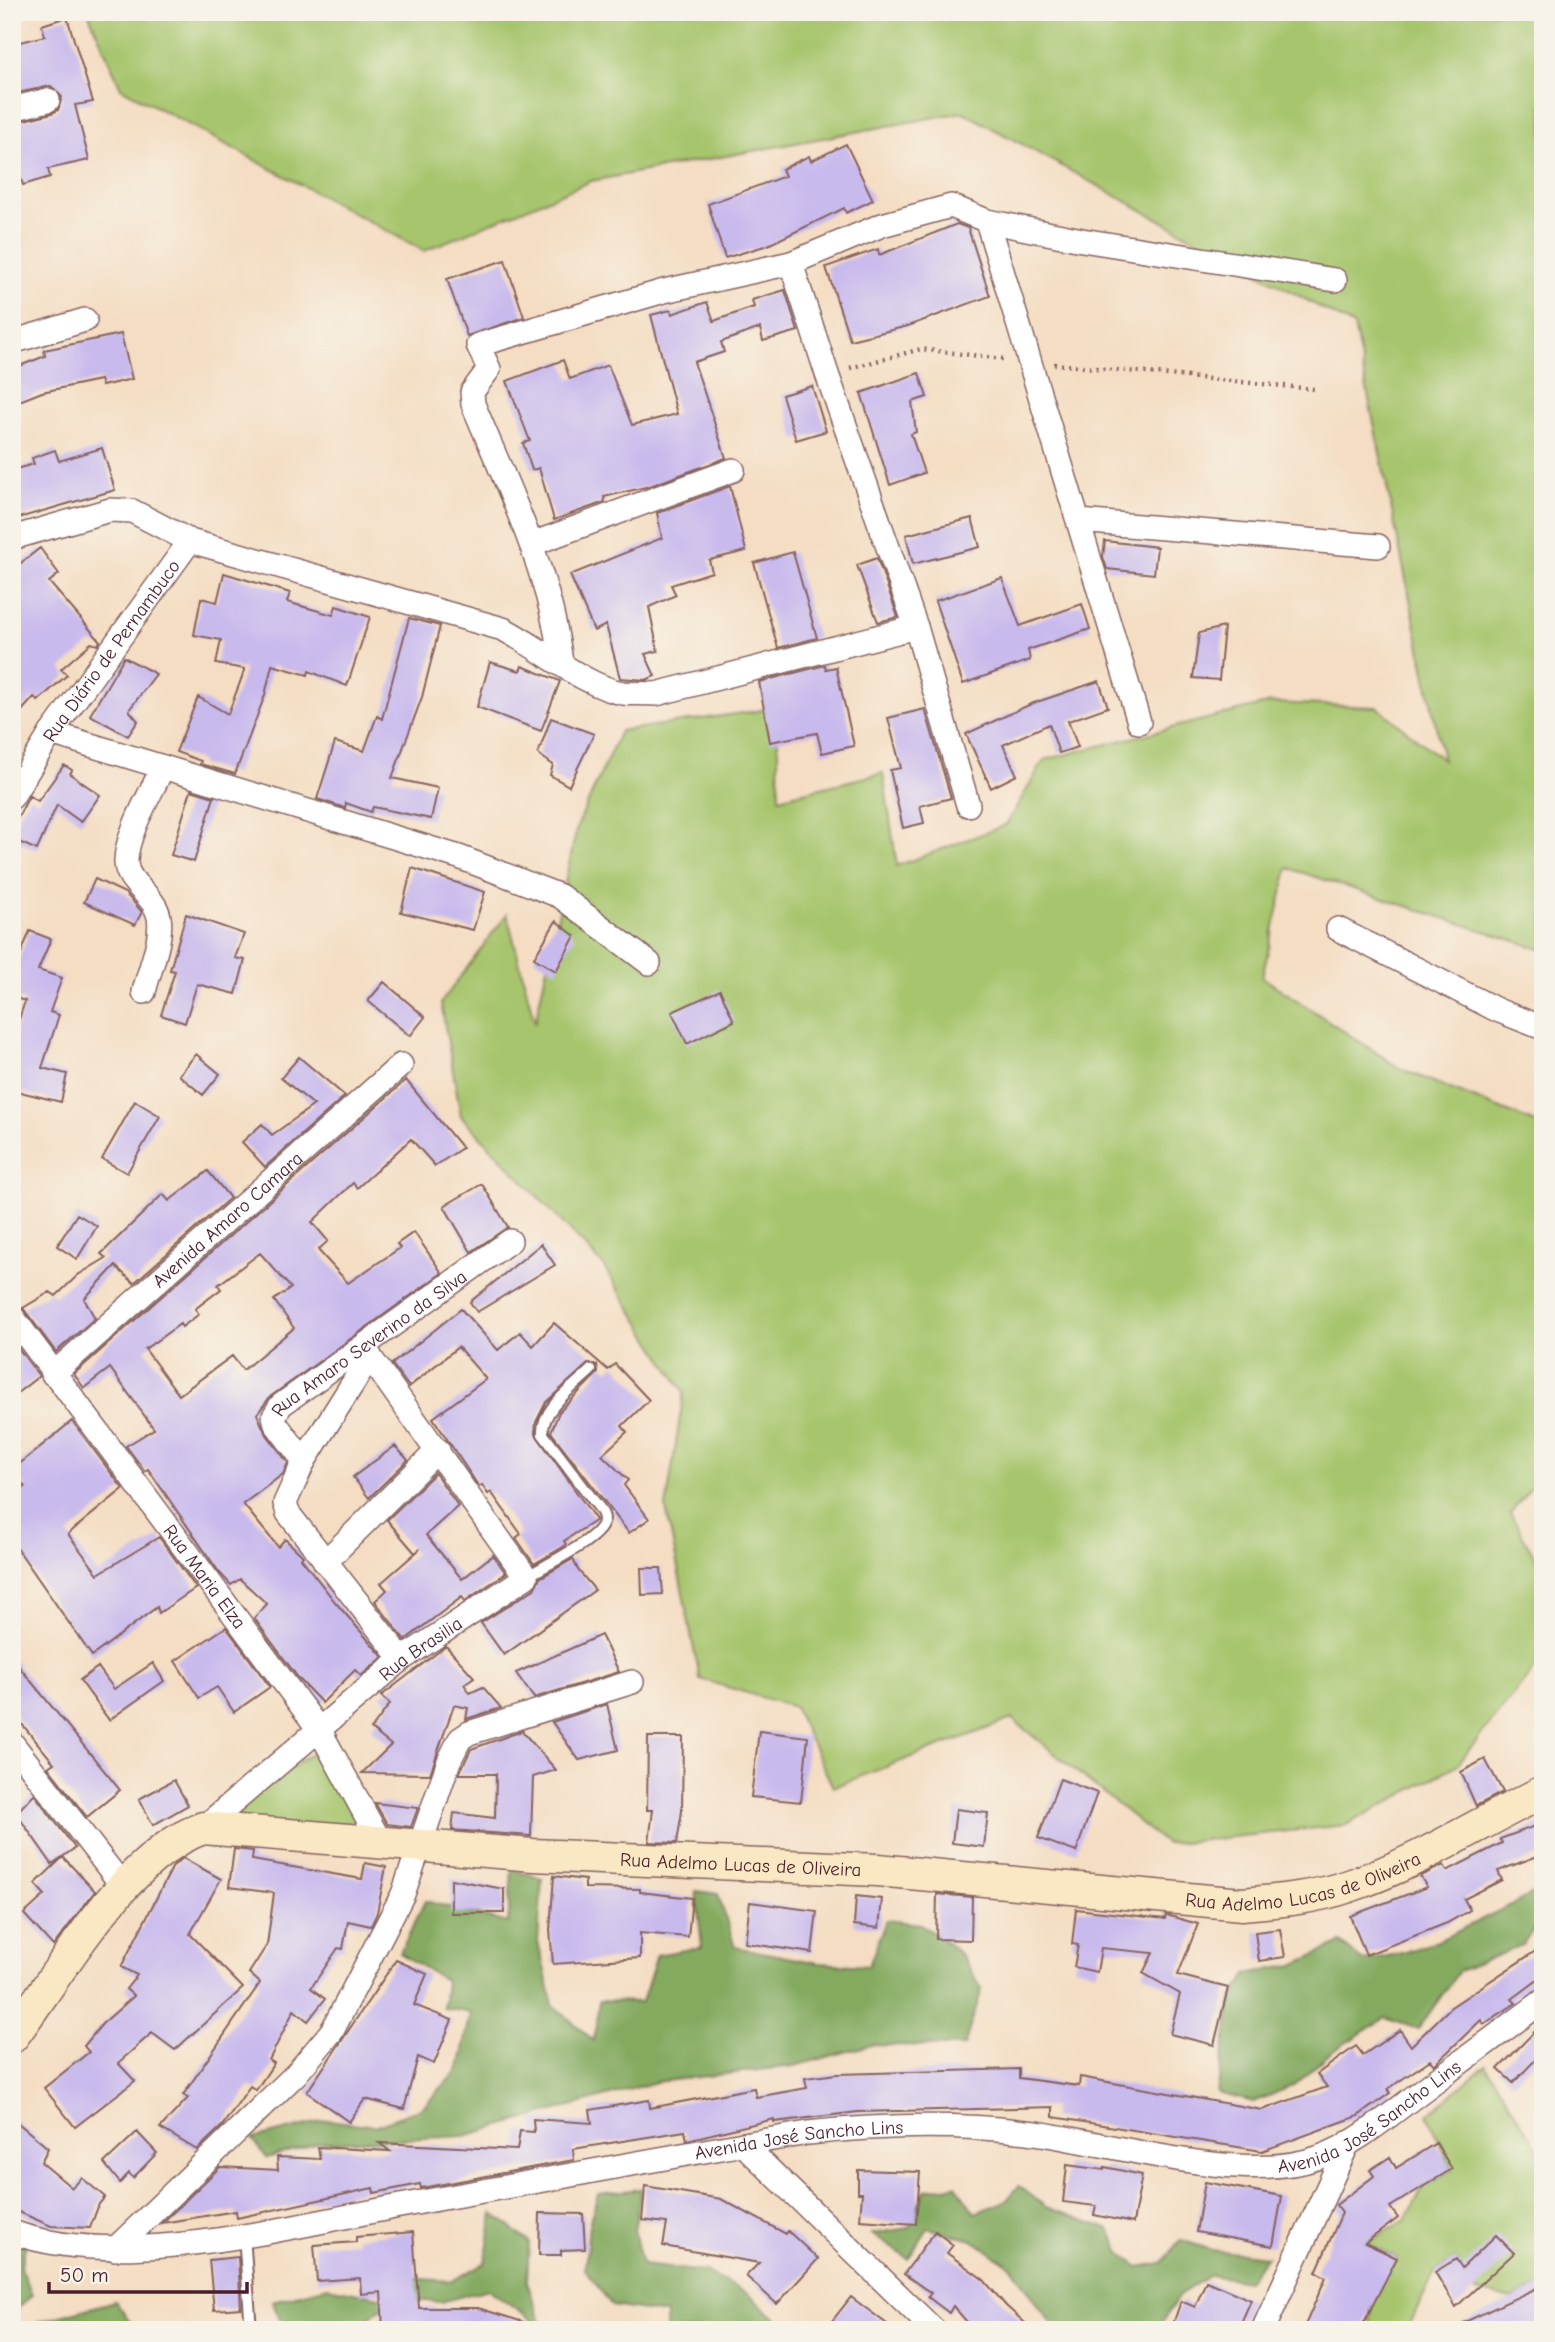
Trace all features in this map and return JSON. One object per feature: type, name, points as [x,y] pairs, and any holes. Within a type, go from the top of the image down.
[{"type":"street","points":[[12,109],[48,100]]},
{"type":"street","points":[[561,663],[551,608],[532,544],[473,404],[472,392],[489,369],[478,345],[651,294],[791,263],[882,225],[951,206],[987,221],[1082,240],[1335,279]]},
{"type":"street","points":[[987,221],[1139,722]]},
{"type":"street","points":[[791,263],[916,627],[968,805]]},
{"type":"street","points":[[12,342],[85,320]]},
{"type":"street","points":[[532,544],[733,470]]},
{"type":"street","points":[[12,538],[110,510],[132,511],[190,541],[503,629],[535,645],[596,685],[621,693],[656,694],[916,627]]},
{"type":"street","points":[[1079,521],[1378,546]]},
{"type":"street","name":"Rua Diário de Pernambuco","points":[[12,797],[51,733],[190,541]]},
{"type":"street","points":[[51,733],[459,858],[560,897],[649,963]]},
{"type":"street","points":[[144,992],[159,918],[148,895],[126,867],[127,849],[163,767]]},
{"type":"street","points":[[1338,929],[1497,1010],[1543,1028]]},
{"type":"street","name":"Avenida Amaro Camara","points":[[53,1374],[401,1065]]},
{"type":"street","name":"Rua Amaro Severino da Silva","points":[[304,1461],[276,1424],[276,1411],[367,1351],[510,1241]]},
{"type":"street","name":"Rua Maria Elza","points":[[12,1316],[320,1731],[382,1845]]},
{"type":"street","points":[[367,1351],[526,1577]]},
{"type":"street","name":"Rua Amaro Severino da Silva","points":[[367,1351],[304,1461],[285,1503],[288,1513],[402,1658]]},
{"type":"street","points":[[325,1562],[438,1450]]},
{"type":"street","name":"Rua Brasilia","points":[[202,1828],[320,1731],[402,1658],[526,1577]]},
{"type":"street","points":[[115,2249],[296,2074],[332,2031],[399,1904],[460,1739],[469,1733],[632,1682]]},
{"type":"street","points":[[12,1743],[122,1885]]},
{"type":"street","name":"Rua Adelmo Lucas de Oliveira","points":[[202,1828],[418,1848],[877,1870],[1242,1904],[1287,1900],[1349,1886],[1404,1863],[1543,1792]]},
{"type":"street","points":[[12,2037],[122,1885],[168,1845],[202,1828]]},
{"type":"street","name":"Avenida José Sancho Lins","points":[[12,2232],[29,2238],[115,2249],[148,2249],[244,2235],[743,2144],[879,2125],[964,2127],[1034,2133],[1232,2166],[1275,2168],[1318,2158],[1348,2143],[1543,2001]]},
{"type":"street","points":[[1263,2330],[1348,2143]]},
{"type":"street","points":[[743,2144],[934,2330]]},
{"type":"lane","points":[[526,1577],[591,1537],[602,1527],[604,1518],[600,1509],[542,1434],[542,1424],[549,1412],[591,1370]]},
{"type":"lane","points":[[244,2235],[251,2330]]},
{"type":"path","points":[[827,374],[921,349],[1314,389]]},
{"type":"green space","points":[[88,12],[1543,12],[1543,950],[1288,868],[1262,977],[1401,1069],[1543,1126],[1543,1472],[1510,1513],[1543,1571],[1543,1615],[1537,1665],[1457,1765],[1346,1825],[1166,1844],[1012,1719],[833,1787],[794,1707],[700,1679],[666,1508],[684,1392],[602,1264],[461,1116],[441,1003],[507,914],[535,1023],[577,827],[620,731],[777,708],[779,798],[883,773],[897,866],[1006,825],[1044,760],[1270,703],[1377,707],[1443,760],[1354,326],[963,112],[591,181],[424,251],[121,88]]},
{"type":"green space","points":[[324,1744],[379,1842],[211,1827]]},
{"type":"green space","points":[[512,1870],[542,1878],[538,1942],[553,2005],[594,2041],[599,2001],[642,2002],[657,1955],[702,1947],[696,1891],[718,1894],[735,1947],[818,1963],[869,1966],[886,1920],[921,1924],[959,1952],[982,1989],[964,2046],[871,2045],[794,2066],[656,2082],[465,2136],[319,2143],[267,2158],[252,2139],[328,2120],[375,2126],[422,2108],[459,2069],[471,2013],[443,2008],[446,1981],[400,1953],[425,1901],[508,1923]]},
{"type":"green space","points":[[1543,1889],[1543,1915],[1523,1945],[1459,1971],[1418,2029],[1385,2018],[1330,2053],[1295,2085],[1254,2102],[1217,2093],[1232,2000],[1247,1974],[1294,1965],[1341,1943],[1363,1961],[1402,1953],[1438,1941]]},
{"type":"green space","points":[[1486,2065],[1543,2157],[1543,2285],[1512,2299],[1476,2292],[1456,2259],[1435,2272],[1407,2330],[1370,2330],[1372,2298],[1397,2258],[1365,2243],[1406,2220],[1423,2187],[1452,2169],[1428,2115]]},
{"type":"green space","points":[[956,2185],[975,2213],[1006,2201],[1019,2186],[1046,2207],[1109,2229],[1122,2254],[1138,2267],[1162,2263],[1181,2240],[1212,2250],[1267,2256],[1247,2281],[1210,2275],[1179,2295],[1158,2330],[1056,2330],[1012,2267],[972,2240],[928,2228],[908,2259],[872,2234],[909,2228],[925,2190]]},
{"type":"green space","points":[[641,2189],[634,2231],[642,2265],[706,2272],[748,2294],[789,2330],[666,2330],[666,2314],[612,2306],[585,2269],[589,2224],[598,2194]]},
{"type":"green space","points":[[493,2213],[529,2242],[527,2282],[542,2326],[488,2289],[441,2302],[393,2299],[358,2327],[320,2329],[280,2320],[272,2301],[328,2287],[385,2298],[404,2278],[452,2281],[485,2263]]},
{"type":"green space","points":[[12,2241],[26,2244],[20,2268],[32,2295],[12,2314]]},
{"type":"green space","points":[[115,2301],[136,2330],[26,2330],[39,2322]]},
{"type":"building","points":[[67,17],[93,102],[75,105],[89,160],[48,169],[50,177],[23,185],[12,152],[12,123],[58,110],[62,97],[51,86],[12,94],[12,44],[45,36],[42,25]]},
{"type":"building","points":[[846,144],[873,200],[846,213],[844,208],[768,245],[725,258],[708,204],[785,176],[782,169],[809,156],[811,161]]},
{"type":"building","points":[[957,224],[968,228],[990,296],[908,326],[850,340],[826,267],[878,249],[879,255]]},
{"type":"building","points":[[505,260],[524,317],[467,336],[447,279]]},
{"type":"building","points":[[785,290],[798,331],[763,341],[760,328],[721,342],[724,352],[694,362],[726,458],[650,486],[604,497],[605,502],[554,520],[539,468],[532,470],[523,443],[530,441],[507,381],[563,360],[570,379],[608,365],[632,425],[677,414],[651,315],[671,310],[672,314],[707,302],[714,321],[754,307],[752,300]]},
{"type":"building","points":[[121,334],[132,379],[102,386],[100,380],[42,392],[17,402],[12,388],[12,369],[45,356],[44,350]]},
{"type":"building","points":[[919,373],[927,397],[912,402],[916,432],[911,434],[924,473],[890,485],[861,393]]},
{"type":"building","points":[[812,386],[826,431],[796,440],[782,395]]},
{"type":"building","points":[[102,448],[115,490],[12,520],[12,470],[34,464],[32,458],[55,450],[59,461]]},
{"type":"building","points":[[730,486],[746,551],[709,560],[712,572],[671,585],[676,595],[649,607],[658,651],[645,654],[655,676],[646,680],[620,678],[606,625],[594,631],[570,575],[662,538],[657,513]]},
{"type":"building","points":[[972,518],[980,547],[913,564],[906,535]]},
{"type":"building","points":[[1105,541],[1157,547],[1154,574],[1107,569],[1103,557]]},
{"type":"building","points":[[40,548],[59,574],[49,582],[100,641],[98,645],[91,643],[61,669],[67,675],[38,701],[34,697],[12,722],[12,570]]},
{"type":"building","points":[[793,552],[817,638],[778,648],[754,563]]},
{"type":"building","points":[[877,558],[898,617],[878,622],[857,565]]},
{"type":"building","points":[[224,573],[290,593],[287,602],[333,615],[336,606],[370,617],[347,686],[309,671],[308,675],[272,665],[265,695],[235,774],[200,764],[201,761],[176,752],[198,697],[228,714],[245,669],[216,664],[221,640],[194,635],[201,598],[217,602]]},
{"type":"building","points":[[1002,578],[1020,626],[1082,604],[1090,629],[1028,650],[1030,660],[963,684],[935,601]]},
{"type":"building","points":[[409,618],[440,626],[422,697],[392,778],[438,788],[431,819],[373,807],[371,812],[346,803],[345,808],[317,799],[335,742],[364,751],[377,716],[382,719]]},
{"type":"building","points":[[1224,627],[1219,680],[1193,678],[1199,633]]},
{"type":"building","points":[[124,657],[156,674],[129,710],[138,721],[128,736],[90,715]]},
{"type":"building","points":[[490,662],[520,671],[522,666],[560,681],[541,731],[477,707]]},
{"type":"building","points":[[825,665],[826,669],[836,667],[854,746],[822,753],[817,733],[770,742],[759,682]]},
{"type":"building","points":[[1099,681],[1108,707],[1068,721],[1078,747],[1059,753],[1049,724],[1003,745],[1017,775],[991,788],[966,734],[1031,704]]},
{"type":"building","points":[[925,709],[951,798],[920,806],[924,823],[903,828],[890,770],[901,768],[888,718]]},
{"type":"building","points":[[551,718],[594,734],[569,786],[550,775],[553,765],[538,754]]},
{"type":"building","points":[[64,765],[72,770],[70,774],[100,795],[81,822],[57,805],[37,850],[12,839],[12,829],[29,796],[38,801]]},
{"type":"building","points":[[191,790],[214,797],[194,862],[171,855]]},
{"type":"building","points":[[412,868],[485,892],[473,930],[401,912]]},
{"type":"building","points":[[95,879],[125,893],[136,905],[142,912],[135,925],[84,902]]},
{"type":"building","points":[[186,914],[244,934],[235,958],[245,960],[236,994],[197,984],[185,1023],[161,1015],[175,971],[170,970]]},
{"type":"building","points":[[556,921],[575,936],[556,971],[534,958]]},
{"type":"building","points":[[30,931],[51,939],[38,970],[62,978],[50,1012],[59,1015],[42,1068],[67,1074],[61,1102],[12,1090],[12,1041],[25,1001],[12,997],[12,961],[17,963]]},
{"type":"building","points":[[384,982],[425,1017],[410,1036],[368,1001]]},
{"type":"building","points":[[720,990],[734,1021],[687,1044],[672,1012]]},
{"type":"building","points":[[196,1054],[220,1074],[203,1095],[179,1075]]},
{"type":"building","points":[[299,1057],[345,1096],[265,1167],[242,1142],[262,1124],[272,1135],[314,1105],[281,1078]]},
{"type":"building","points":[[406,1080],[462,1148],[435,1166],[411,1139],[357,1188],[353,1183],[312,1222],[328,1241],[318,1250],[348,1283],[400,1248],[397,1244],[414,1232],[442,1273],[270,1397],[257,1414],[265,1432],[288,1463],[283,1474],[243,1504],[278,1547],[285,1539],[303,1556],[301,1558],[336,1603],[383,1657],[361,1676],[355,1670],[322,1703],[299,1679],[254,1618],[267,1604],[240,1579],[231,1585],[219,1572],[148,1469],[145,1471],[126,1446],[154,1429],[110,1368],[84,1388],[74,1374]],"holes":[[[260,1253],[291,1288],[274,1300],[294,1328],[243,1370],[232,1356],[179,1395],[145,1349],[199,1314],[195,1309],[221,1289],[218,1285]]]},
{"type":"building","points":[[135,1101],[160,1116],[127,1173],[102,1159]]},
{"type":"building","points":[[208,1171],[230,1198],[134,1283],[115,1266],[84,1299],[95,1318],[56,1352],[23,1308],[50,1292],[56,1296],[78,1275],[106,1258],[101,1254],[163,1194],[169,1201]]},
{"type":"building","points":[[482,1184],[508,1227],[471,1252],[444,1206]]},
{"type":"building","points":[[77,1214],[97,1226],[77,1259],[57,1246]]},
{"type":"building","points":[[541,1244],[555,1265],[477,1312],[470,1302]]},
{"type":"building","points":[[461,1309],[498,1350],[520,1332],[533,1346],[554,1323],[608,1370],[615,1364],[649,1400],[622,1426],[627,1432],[602,1455],[628,1480],[624,1485],[649,1519],[629,1533],[551,1432],[559,1412],[598,1373],[597,1365],[589,1363],[546,1402],[536,1422],[535,1433],[596,1520],[564,1541],[566,1544],[563,1547],[534,1564],[516,1538],[521,1534],[491,1492],[488,1494],[482,1485],[479,1487],[433,1418],[486,1379],[458,1347],[409,1387],[392,1364]]},
{"type":"building","points":[[12,1340],[39,1376],[12,1397]]},
{"type":"building","points":[[72,1421],[123,1489],[68,1534],[98,1574],[159,1537],[196,1588],[159,1613],[157,1607],[92,1656],[12,1541],[12,1497],[25,1487],[12,1470]]},
{"type":"building","points":[[395,1446],[408,1460],[369,1498],[353,1477]]},
{"type":"building","points":[[435,1473],[458,1506],[426,1535],[462,1579],[493,1555],[506,1573],[465,1601],[462,1597],[405,1640],[375,1601],[387,1590],[381,1583],[420,1549],[415,1553],[387,1520]]},
{"type":"building","points":[[573,1559],[578,1570],[595,1590],[504,1655],[481,1623],[534,1589],[540,1578]]},
{"type":"building","points":[[641,1568],[661,1568],[663,1594],[642,1595]]},
{"type":"building","points":[[226,1627],[270,1687],[234,1712],[217,1687],[199,1698],[175,1661]]},
{"type":"building","points":[[601,1635],[619,1672],[534,1698],[516,1673]]},
{"type":"building","points":[[446,1646],[474,1677],[464,1684],[470,1693],[483,1687],[501,1708],[466,1719],[468,1708],[454,1705],[430,1774],[362,1773],[391,1745],[371,1729],[390,1704],[381,1696]]},
{"type":"building","points":[[12,1658],[120,1790],[87,1817],[48,1767],[54,1763],[12,1712]]},
{"type":"building","points":[[153,1663],[164,1681],[109,1720],[80,1680],[98,1667],[114,1689]]},
{"type":"building","points":[[607,1704],[618,1750],[579,1760],[552,1722]]},
{"type":"building","points":[[522,1731],[556,1770],[533,1777],[531,1836],[452,1830],[454,1813],[495,1818],[496,1774],[459,1774],[471,1749]]},
{"type":"building","points":[[759,1731],[808,1737],[801,1802],[751,1797]]},
{"type":"building","points":[[648,1737],[683,1737],[682,1811],[677,1843],[649,1842],[653,1810],[647,1810]]},
{"type":"building","points":[[1485,1759],[1503,1792],[1476,1806],[1461,1772]]},
{"type":"building","points":[[1060,1779],[1097,1793],[1076,1852],[1038,1838]]},
{"type":"building","points":[[174,1780],[188,1805],[153,1825],[139,1799]]},
{"type":"building","points":[[34,1794],[75,1848],[52,1864],[16,1813]]},
{"type":"building","points":[[375,1803],[418,1808],[411,1827],[387,1824]]},
{"type":"building","points":[[956,1809],[988,1813],[984,1847],[952,1843]]},
{"type":"building","points":[[1543,1823],[1543,1854],[1498,1871],[1502,1880],[1464,1899],[1470,1910],[1447,1923],[1366,1955],[1350,1916],[1427,1887],[1420,1876],[1444,1865],[1447,1871],[1502,1843],[1500,1839]]},
{"type":"building","points":[[234,1849],[253,1851],[252,1860],[362,1879],[365,1863],[386,1867],[377,1913],[371,1926],[348,1921],[343,1949],[338,1948],[311,1988],[325,1999],[308,2021],[294,2010],[269,2060],[274,2063],[256,2090],[250,2086],[222,2126],[197,2150],[160,2128],[188,2098],[183,2095],[260,1983],[249,1973],[267,1945],[274,1893],[229,1887]]},
{"type":"building","points":[[63,1857],[95,1891],[53,1946],[24,1914],[45,1895],[35,1884]]},
{"type":"building","points":[[183,1858],[221,1879],[190,1934],[243,1988],[175,2050],[152,2033],[118,2063],[135,2081],[75,2127],[44,2088],[89,2052],[84,2046],[102,2024],[134,1996],[126,1989],[137,1975],[121,1967],[173,1866]]},
{"type":"building","points":[[554,1876],[585,1880],[585,1888],[640,1889],[640,1892],[692,1898],[688,1937],[640,1933],[640,1958],[553,1964],[550,1930]]},
{"type":"building","points":[[451,1879],[504,1889],[504,1913],[451,1913]]},
{"type":"building","points":[[937,1894],[972,1897],[971,1940],[936,1939]]},
{"type":"building","points":[[856,1896],[882,1899],[879,1928],[854,1925]]},
{"type":"building","points":[[750,1902],[817,1911],[812,1953],[745,1943]]},
{"type":"building","points":[[1076,1909],[1165,1919],[1166,1915],[1198,1924],[1178,1975],[1228,1988],[1214,2045],[1170,2034],[1180,1994],[1143,1973],[1153,1953],[1101,1948],[1097,1972],[1074,1967],[1078,1945],[1072,1944]]},
{"type":"building","points":[[1280,1929],[1285,1957],[1259,1961],[1255,1932]]},
{"type":"building","points":[[1543,1946],[1543,1976],[1512,1999],[1516,2003],[1484,2024],[1481,2020],[1434,2065],[1430,2060],[1388,2089],[1390,2093],[1358,2116],[1262,2151],[1053,2117],[1053,2107],[858,2112],[774,2122],[774,2119],[687,2140],[685,2131],[573,2149],[574,2160],[421,2188],[420,2184],[374,2193],[373,2188],[237,2218],[236,2211],[162,2223],[220,2167],[278,2170],[277,2157],[320,2159],[318,2147],[390,2151],[379,2143],[517,2150],[520,2131],[534,2132],[533,2119],[592,2123],[590,2110],[649,2100],[650,2108],[754,2088],[756,2097],[807,2088],[805,2078],[837,2074],[1019,2069],[1019,2078],[1079,2086],[1080,2077],[1262,2110],[1327,2087],[1317,2074],[1356,2046],[1363,2055],[1400,2030],[1411,2046],[1451,2007]]},
{"type":"building","points":[[396,1960],[427,1974],[414,2005],[452,2020],[434,2064],[418,2057],[404,2109],[365,2099],[349,2122],[307,2092]]},
{"type":"building","points":[[1543,2023],[1543,2052],[1513,2083],[1498,2069]]},
{"type":"building","points":[[12,2118],[48,2148],[41,2162],[72,2188],[82,2178],[105,2197],[99,2204],[90,2228],[51,2226],[12,2209]]},
{"type":"building","points":[[137,2132],[157,2153],[133,2178],[129,2173],[120,2183],[104,2163]]},
{"type":"building","points":[[1436,2143],[1452,2169],[1390,2207],[1398,2218],[1365,2243],[1397,2258],[1360,2330],[1303,2330],[1326,2277],[1316,2272],[1342,2213],[1336,2205],[1374,2176],[1370,2170],[1390,2157],[1396,2168]]},
{"type":"building","points":[[1067,2165],[1104,2170],[1105,2167],[1142,2175],[1133,2223],[1094,2215],[1096,2206],[1063,2202]]},
{"type":"building","points":[[858,2170],[920,2172],[916,2224],[860,2220],[862,2193],[858,2193]]},
{"type":"building","points":[[1205,2182],[1282,2196],[1273,2246],[1196,2232]]},
{"type":"building","points":[[645,2186],[721,2199],[786,2234],[788,2231],[818,2259],[777,2304],[746,2276],[759,2263],[663,2246],[667,2223],[642,2220]]},
{"type":"building","points":[[540,2213],[583,2214],[585,2249],[561,2250],[561,2255],[539,2255]]},
{"type":"building","points":[[935,2231],[953,2245],[947,2253],[984,2280],[1006,2306],[1033,2330],[974,2330],[953,2306],[949,2313],[928,2297],[931,2293],[904,2274]]},
{"type":"building","points":[[413,2232],[419,2308],[478,2308],[533,2325],[532,2330],[383,2330],[381,2292],[361,2294],[360,2278],[317,2281],[314,2245],[356,2242],[356,2237]]},
{"type":"building","points":[[1496,2235],[1514,2253],[1456,2307],[1435,2272],[1456,2259],[1462,2268]]},
{"type":"building","points":[[238,2257],[241,2308],[214,2310],[209,2260]]},
{"type":"building","points":[[1206,2281],[1251,2300],[1238,2330],[1171,2330],[1181,2301],[1195,2307]]},
{"type":"building","points":[[1543,2285],[1543,2330],[1448,2330]]},
{"type":"building","points":[[851,2297],[895,2330],[825,2330]]}]
